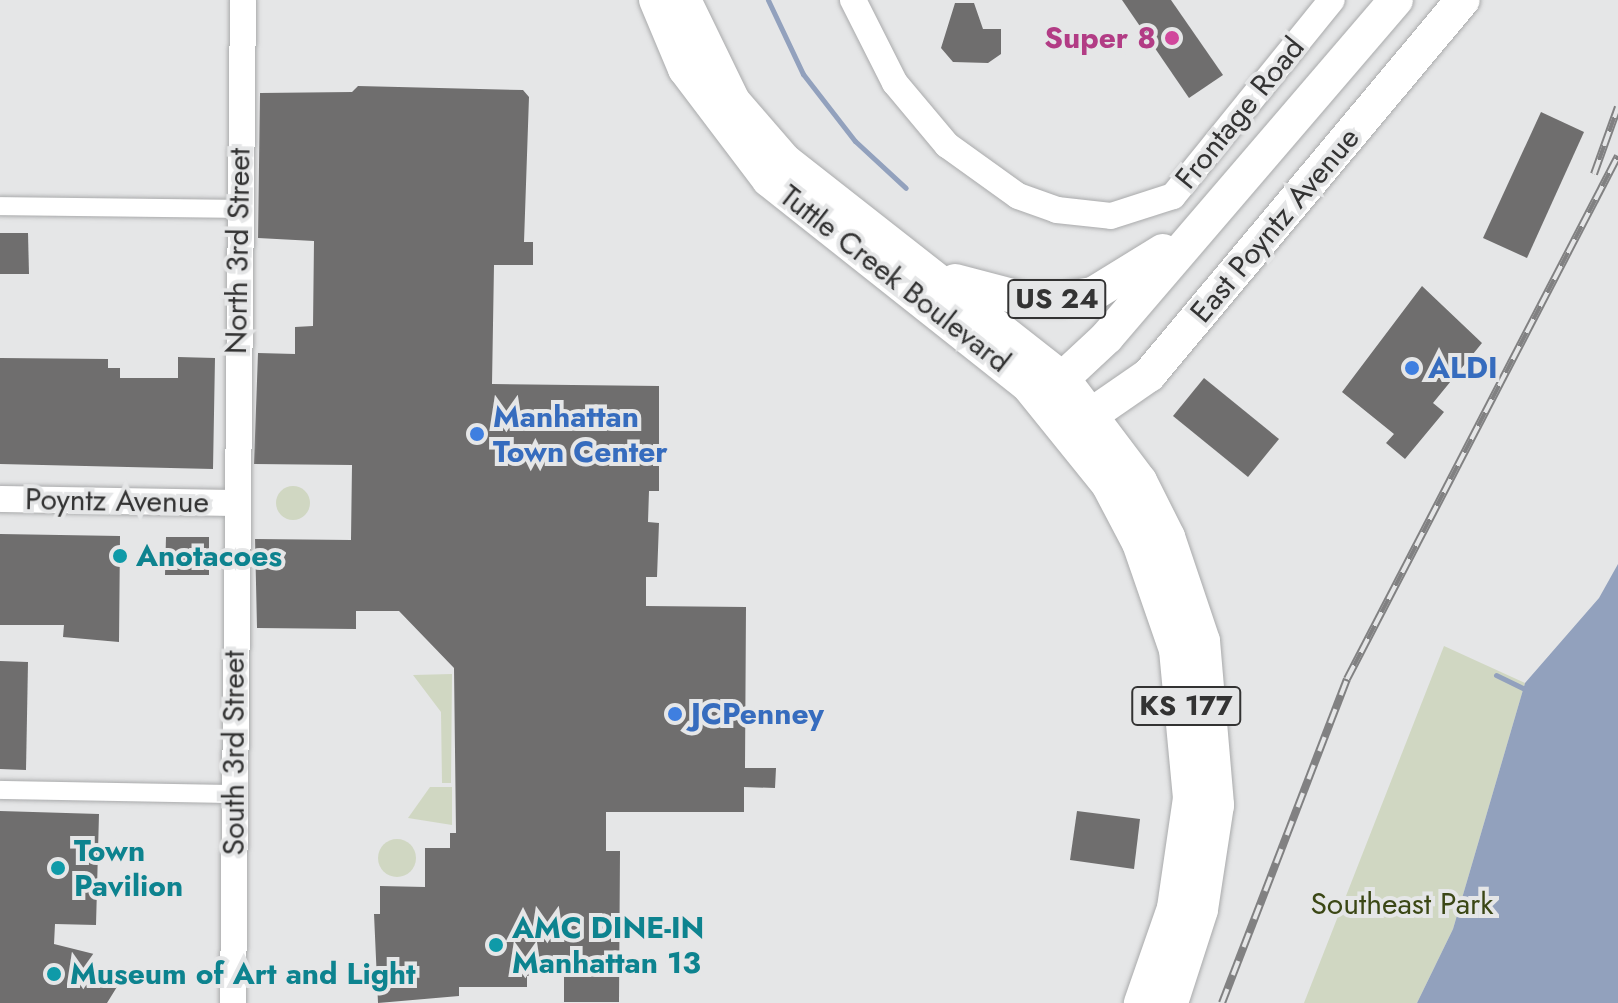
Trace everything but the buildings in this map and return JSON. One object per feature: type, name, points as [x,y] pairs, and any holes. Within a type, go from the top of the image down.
[{"type":"highway","name":"Tuttle Creek Boulevard","points":[[656,0],[685,69],[769,180],[1052,389]]},
{"type":"highway","name":"Tuttle Creek Boulevard","points":[[684,0],[733,101],[785,161],[910,260],[1052,389],[1082,423]]},
{"type":"highway","name":"East Poyntz Avenue","points":[[1052,389],[1396,0]]},
{"type":"highway","name":"East Poyntz Avenue","points":[[1082,423],[1149,375],[1463,0]]},
{"type":"highway","name":"US 24","points":[[910,260],[987,292],[1061,299],[1093,294],[1137,272],[1194,232]]},
{"type":"highway","points":[[1140,481],[1131,426],[1149,375]]},
{"type":"highway","name":"KS 177","points":[[1082,423],[1140,481],[1187,584],[1213,705],[1211,861],[1171,1003]]},
{"type":"highway","name":"KS 177","points":[[1082,423],[1139,543],[1165,610],[1185,697],[1186,846],[1141,1003]]},
{"type":"street","name":"North 3rd Street","points":[[234,503],[243,0]]},
{"type":"street","name":"Frontage Road","points":[[853,0],[895,83],[947,145],[1018,196],[1057,210],[1111,216],[1173,196],[1332,0]]},
{"type":"street","points":[[0,206],[239,209]]},
{"type":"street","name":"Poyntz Avenue","points":[[0,499],[234,503]]},
{"type":"street","name":"South 3rd Street","points":[[233,1003],[234,503]]},
{"type":"street","points":[[0,790],[235,794]]},
{"type":"green space","points":[[293,486],[305,491],[310,503],[305,515],[293,520],[281,515],[276,503],[281,491]]},
{"type":"green space","name":"Southeast Park","points":[[1444,646],[1525,683],[1453,929],[1417,1003],[1304,1003]]},
{"type":"green space","points":[[452,674],[451,783],[442,783],[441,712],[413,675]]},
{"type":"green space","points":[[430,787],[452,787],[452,825],[408,818]]},
{"type":"green space","points":[[397,839],[410,845],[416,858],[410,871],[397,877],[384,871],[378,858],[384,845]]},
{"type":"water","points":[[1618,564],[1618,1003],[1417,1003],[1453,929],[1525,683],[1599,598]]},
{"type":"waterway","points":[[768,0],[803,74],[855,141],[906,188]]},
{"type":"waterway","points":[[1496,675],[1527,690]]},
{"type":"railway","points":[[1594,174],[1618,107]]},
{"type":"railway","points":[[1222,1003],[1347,679],[1618,156]]},
{"type":"place","name":"Super 8","points":[[1172,38]]},
{"type":"place","name":"ALDI","points":[[1412,368]]},
{"type":"place","name":"Manhattan Town Center","points":[[477,434]]},
{"type":"place","name":"Anotacoes","points":[[120,556]]},
{"type":"place","name":"JCPenney","points":[[675,714]]},
{"type":"place","name":"Town Pavilion","points":[[58,868]]},
{"type":"place","name":"AMC DINE-IN Manhattan 13","points":[[496,945]]},
{"type":"place","name":"Museum of Art and Light","points":[[54,974]]}]
